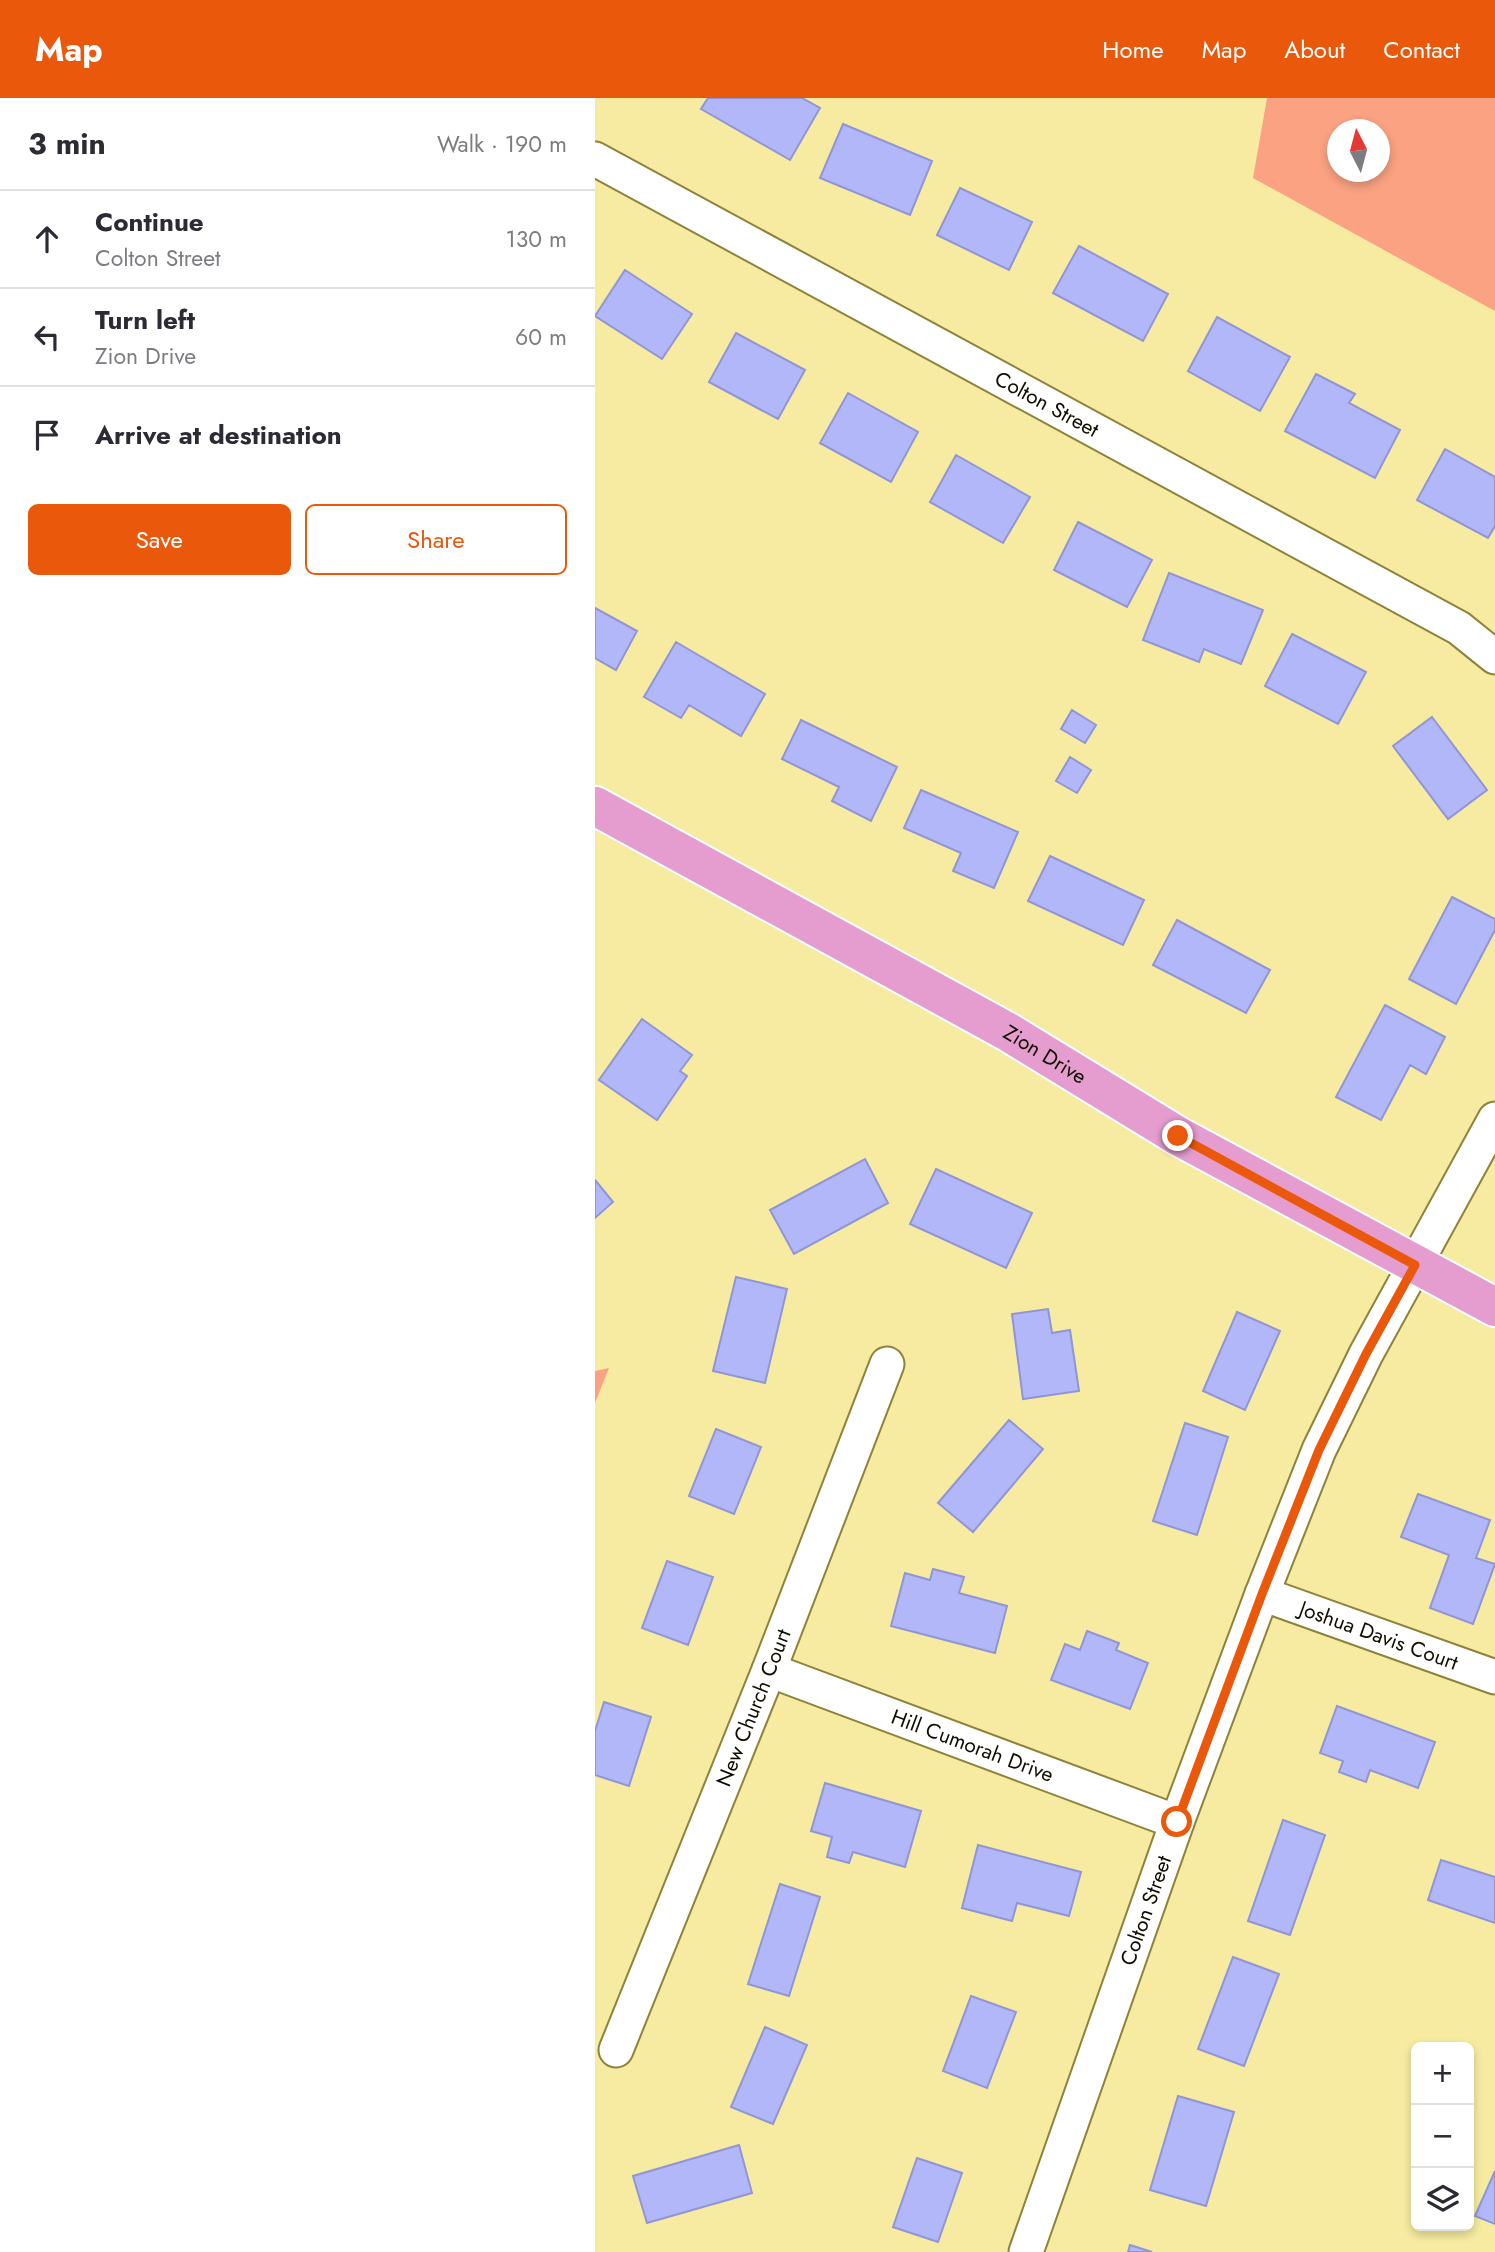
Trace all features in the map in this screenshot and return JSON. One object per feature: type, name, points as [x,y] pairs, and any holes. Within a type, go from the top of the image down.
[{"type":"main road","name":"Zion Drive","points":[[595,806],[1008,1032],[1178,1136],[1495,1307]]},
{"type":"street","name":"Colton Street","points":[[595,159],[1459,628],[1495,657]]},
{"type":"street","name":"Colton Street","points":[[1026,2252],[1177,1822],[1319,1450],[1366,1354],[1495,1119]]},
{"type":"street","name":"New Church Court","points":[[616,2050],[769,1670],[887,1364]]},
{"type":"street","name":"Joshua Davis Court","points":[[1262,1594],[1495,1677]]},
{"type":"street","name":"Hill Cumorah Drive","points":[[769,1670],[1177,1822]]},
{"type":"shaded area","points":[[1267,98],[1495,98],[1495,311],[1253,178]]},
{"type":"shaded area","points":[[609,1368],[595,1403],[595,1371]]},
{"type":"building","points":[[708,98],[802,98],[820,108],[790,160],[701,109]]},
{"type":"building","points":[[843,124],[932,161],[910,215],[820,178]]},
{"type":"building","points":[[960,188],[1032,222],[1009,270],[937,235]]},
{"type":"building","points":[[1079,246],[1168,294],[1143,341],[1053,293]]},
{"type":"building","points":[[625,270],[692,314],[662,359],[595,316]]},
{"type":"building","points":[[1217,317],[1290,357],[1260,411],[1188,371]]},
{"type":"building","points":[[736,333],[805,370],[778,419],[709,382]]},
{"type":"building","points":[[1316,374],[1355,394],[1349,403],[1400,430],[1375,478],[1285,431]]},
{"type":"building","points":[[848,393],[918,432],[891,482],[820,443]]},
{"type":"building","points":[[1445,449],[1495,477],[1495,526],[1488,538],[1417,500]]},
{"type":"building","points":[[956,455],[1030,497],[1003,543],[930,502]]},
{"type":"building","points":[[1078,522],[1152,560],[1127,607],[1054,570]]},
{"type":"building","points":[[1169,573],[1263,610],[1241,664],[1204,649],[1199,662],[1143,640]]},
{"type":"building","points":[[595,608],[637,631],[616,670],[595,658]]},
{"type":"building","points":[[1292,634],[1366,672],[1338,724],[1265,686]]},
{"type":"building","points":[[676,642],[765,694],[741,736],[689,705],[681,718],[644,697]]},
{"type":"building","points":[[1072,710],[1096,725],[1085,743],[1061,729]]},
{"type":"building","points":[[1432,717],[1487,790],[1448,819],[1393,746]]},
{"type":"building","points":[[801,720],[897,767],[871,821],[832,801],[839,787],[782,759]]},
{"type":"building","points":[[1070,757],[1091,770],[1077,793],[1056,781]]},
{"type":"building","points":[[921,790],[1018,832],[994,888],[953,871],[961,853],[904,828]]},
{"type":"building","points":[[1050,856],[1144,900],[1123,945],[1028,901]]},
{"type":"building","points":[[1452,897],[1495,919],[1495,930],[1456,1004],[1409,979]]},
{"type":"building","points":[[1177,920],[1270,970],[1246,1013],[1153,965]]},
{"type":"building","points":[[1385,1005],[1445,1037],[1426,1074],[1410,1065],[1381,1120],[1336,1097]]},
{"type":"building","points":[[642,1019],[692,1055],[680,1071],[687,1076],[657,1120],[599,1080]]},
{"type":"building","points":[[865,1159],[888,1203],[794,1254],[770,1210]]},
{"type":"building","points":[[936,1169],[1032,1213],[1006,1268],[910,1224]]},
{"type":"building","points":[[595,1180],[613,1202],[595,1218]]},
{"type":"building","points":[[736,1277],[787,1289],[765,1383],[713,1371]]},
{"type":"building","points":[[1048,1309],[1052,1333],[1070,1330],[1079,1391],[1023,1399],[1012,1314]]},
{"type":"building","points":[[1237,1312],[1280,1331],[1245,1410],[1203,1391]]},
{"type":"building","points":[[1009,1420],[1043,1449],[973,1532],[938,1503]]},
{"type":"building","points":[[1185,1423],[1228,1437],[1197,1535],[1153,1521]]},
{"type":"building","points":[[716,1429],[761,1447],[734,1514],[689,1496]]},
{"type":"building","points":[[1418,1494],[1490,1520],[1476,1558],[1495,1564],[1473,1624],[1430,1608],[1449,1555],[1401,1537]]},
{"type":"building","points":[[667,1561],[713,1577],[688,1645],[642,1628]]},
{"type":"building","points":[[933,1569],[964,1577],[959,1593],[1007,1606],[995,1653],[891,1626],[905,1573],[930,1580]]},
{"type":"building","points":[[1087,1631],[1119,1643],[1116,1650],[1148,1663],[1130,1709],[1051,1680],[1065,1644],[1080,1650]]},
{"type":"building","points":[[604,1702],[651,1717],[629,1786],[595,1775],[595,1731]]},
{"type":"building","points":[[1337,1706],[1435,1742],[1418,1788],[1370,1770],[1366,1782],[1339,1772],[1343,1761],[1320,1753]]},
{"type":"building","points":[[825,1783],[921,1811],[905,1867],[853,1852],[849,1863],[827,1857],[832,1837],[811,1831]]},
{"type":"building","points":[[1283,1820],[1325,1835],[1290,1935],[1248,1921]]},
{"type":"building","points":[[978,1845],[1081,1872],[1069,1916],[1017,1903],[1012,1921],[962,1908]]},
{"type":"building","points":[[1441,1860],[1495,1877],[1495,1923],[1428,1900]]},
{"type":"building","points":[[780,1884],[820,1897],[789,1996],[748,1984]]},
{"type":"building","points":[[1233,1957],[1279,1974],[1244,2066],[1198,2049]]},
{"type":"building","points":[[971,1996],[1016,2012],[987,2088],[943,2071]]},
{"type":"building","points":[[765,2027],[807,2045],[773,2124],[731,2107]]},
{"type":"building","points":[[1178,2096],[1234,2112],[1206,2206],[1150,2190]]},
{"type":"building","points":[[739,2145],[752,2193],[647,2223],[633,2176]]},
{"type":"building","points":[[917,2158],[962,2173],[938,2242],[893,2227]]},
{"type":"building","points":[[1495,2171],[1495,2224],[1475,2216]]},
{"type":"building","points":[[1130,2245],[1152,2252],[1128,2252]]},
{"type":"route","points":[[1177,1822],[1319,1450],[1366,1354],[1415,1265],[1178,1136]]}]
